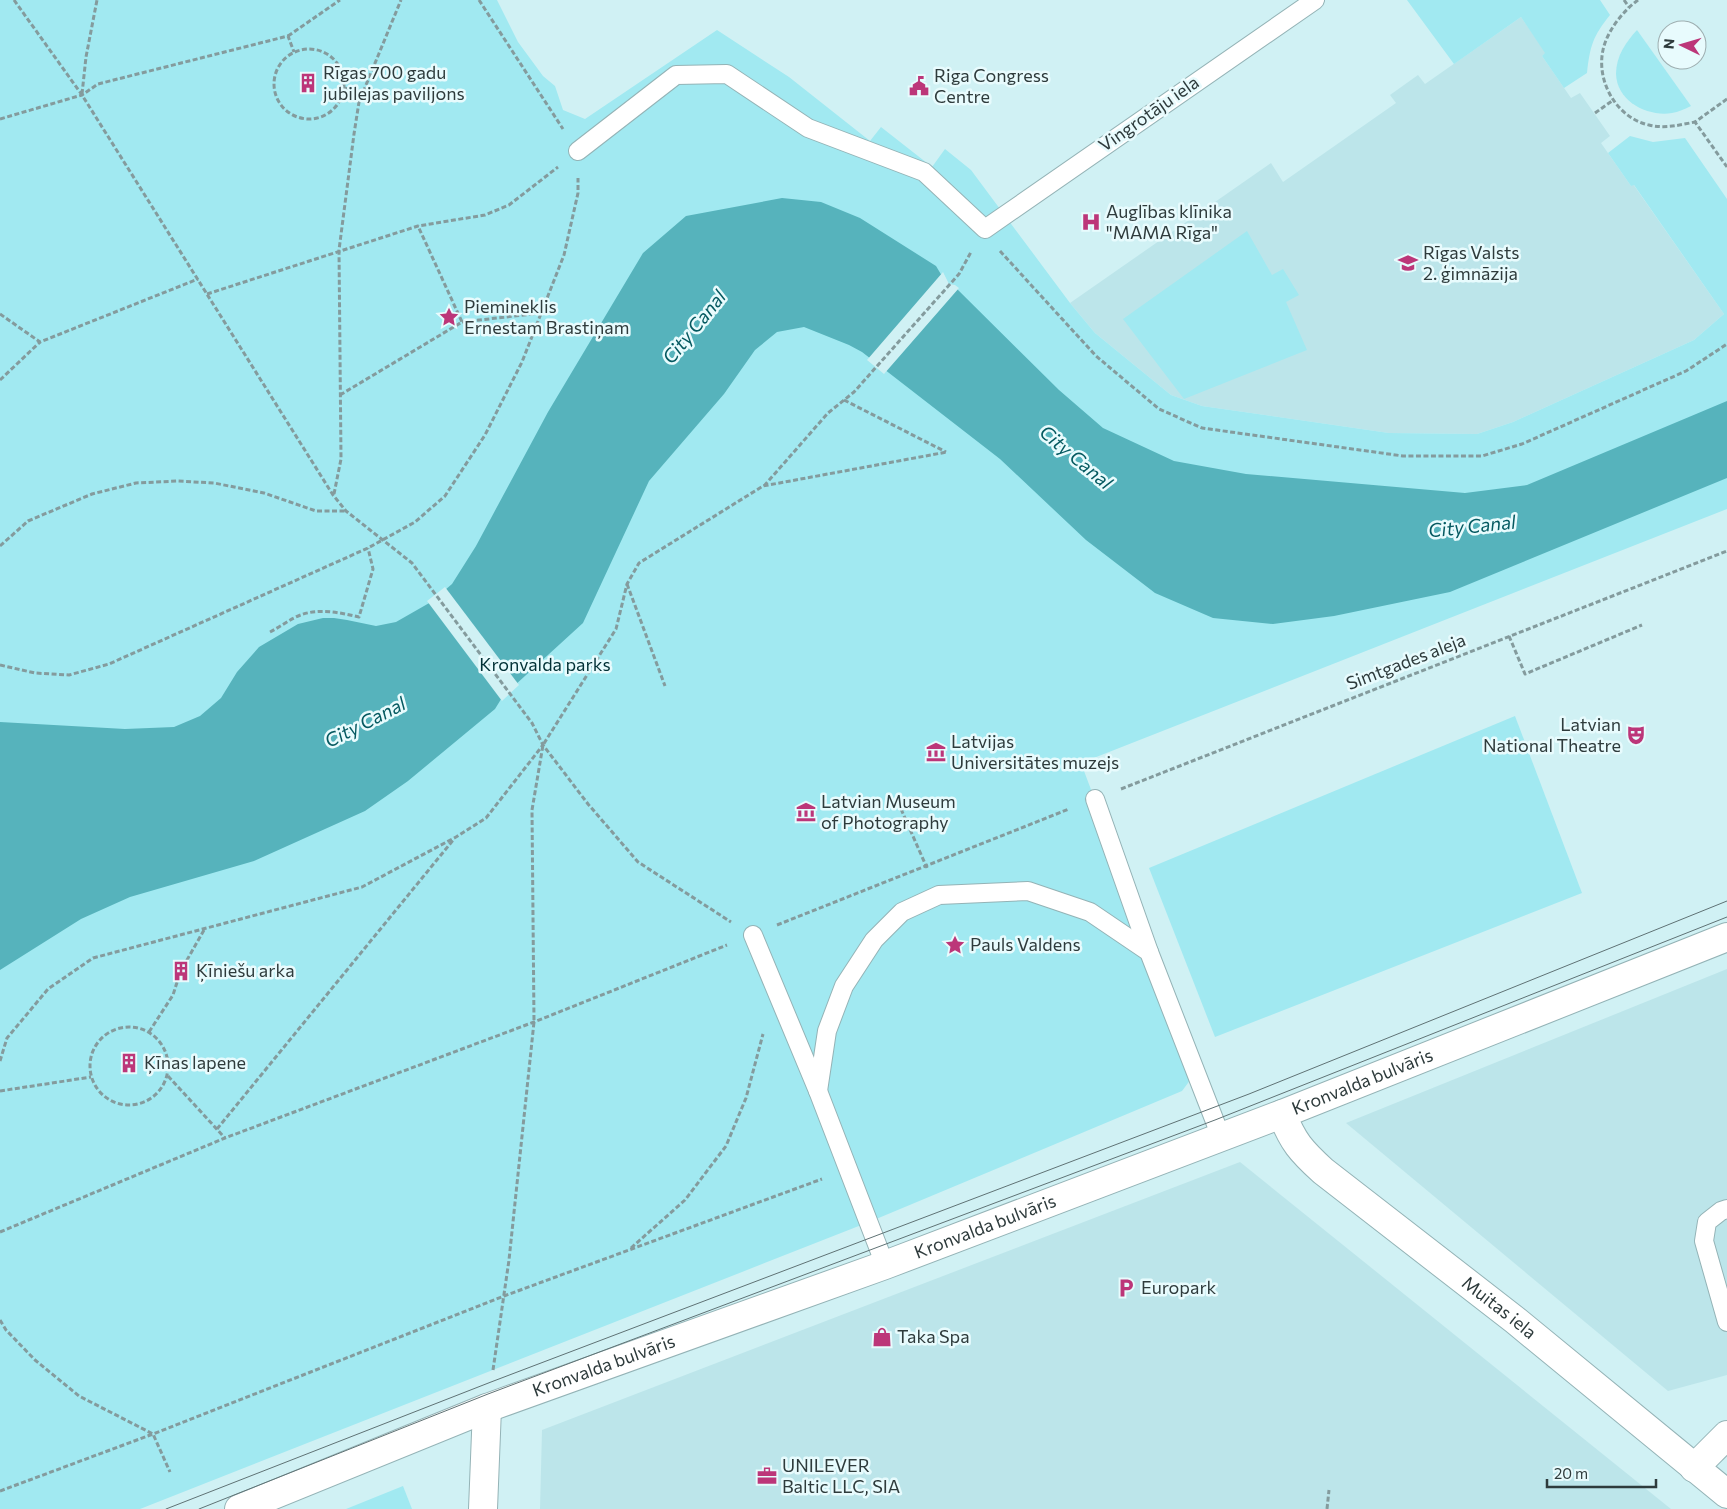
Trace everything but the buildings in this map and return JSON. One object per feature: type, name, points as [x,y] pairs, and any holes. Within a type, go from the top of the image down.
[{"type":"street","name":"Kronvalda bulvāris","points":[[240,1509],[487,1408],[885,1265],[1222,1137],[1727,937]]},
{"type":"street","name":"Muitas iela","points":[[1282,1114],[1290,1135],[1300,1151],[1322,1171],[1514,1320],[1727,1494]]},
{"type":"street","points":[[483,1509],[487,1408]]},
{"type":"street","points":[[1694,1468],[1727,1435]]},
{"type":"lane","name":"Vingrotāju iela","points":[[985,229],[1314,0]]},
{"type":"lane","points":[[578,151],[676,75],[727,74],[808,128],[924,172],[985,229]]},
{"type":"lane","points":[[1095,799],[1149,952],[1222,1137]]},
{"type":"lane","points":[[818,1091],[827,1031],[844,986],[874,940],[902,912],[939,895],[1028,890],[1090,912],[1149,952]]},
{"type":"lane","points":[[753,935],[818,1091],[885,1265]]},
{"type":"lane","points":[[1727,1209],[1708,1222],[1704,1241],[1727,1322]]},
{"type":"path","points":[[14,0],[82,95],[333,495],[346,511],[384,539],[412,563],[532,723],[543,745],[588,804],[638,862],[716,914],[753,935]]},
{"type":"path","points":[[82,95],[86,57],[98,0]]},
{"type":"path","points":[[0,119],[82,95],[98,84],[288,36],[340,0]]},
{"type":"path","points":[[333,495],[341,459],[339,250],[359,102],[401,0]]},
{"type":"path","points":[[0,665],[35,673],[70,675],[109,664],[368,548],[415,522],[445,496],[485,434],[522,362],[564,255],[578,193],[578,151],[515,58],[480,0]]},
{"type":"path","points":[[1624,0],[1629,7]]},
{"type":"path","points":[[1638,0],[1629,7],[1610,33],[1603,51],[1603,72],[1613,101],[1620,111],[1650,126],[1669,127],[1695,122],[1727,99]]},
{"type":"path","points":[[288,36],[294,52]]},
{"type":"path","points":[[313,49],[330,56],[337,62],[341,70],[344,88],[341,99],[335,109],[326,116],[315,120],[304,120],[284,110],[275,95],[274,78],[278,67],[285,58],[294,52],[313,49]]},
{"type":"path","points":[[344,88],[363,92]]},
{"type":"path","points":[[1594,113],[1613,101]]},
{"type":"path","points":[[1695,122],[1727,167]]},
{"type":"path","points":[[208,294],[339,250],[418,226],[485,215],[509,205],[578,151]]},
{"type":"path","points":[[418,226],[462,322]]},
{"type":"path","points":[[0,1061],[7,1038],[48,989],[93,958],[362,888],[486,818],[543,745],[616,629],[627,584],[639,563],[763,486],[828,413],[854,392],[959,274],[985,229],[1002,254],[1096,356],[1159,409],[1202,428],[1403,456],[1482,456],[1522,444],[1686,371],[1727,344]]},
{"type":"path","points":[[0,380],[40,342],[198,279]]},
{"type":"path","points":[[340,396],[462,322],[541,313]]},
{"type":"path","points":[[0,314],[40,342]]},
{"type":"path","points":[[763,486],[947,452],[844,400]]},
{"type":"path","points":[[0,546],[28,522],[92,494],[136,483],[177,481],[214,483],[264,493],[316,511],[346,511]]},
{"type":"path","points":[[270,632],[295,617],[306,613],[321,611],[359,616],[373,569],[368,548]]},
{"type":"path","name":"Simtgades aleja","points":[[0,1232],[226,1138],[534,1022],[1727,551]]},
{"type":"path","points":[[627,584],[665,686]]},
{"type":"path","points":[[1509,636],[1525,674],[1642,625]]},
{"type":"path","points":[[487,1408],[504,1296],[534,1022],[532,810],[543,745]]},
{"type":"path","points":[[901,809],[926,866]]},
{"type":"path","points":[[216,1129],[456,836]]},
{"type":"path","points":[[183,967],[204,929]]},
{"type":"path","points":[[149,1032],[173,995],[179,976]]},
{"type":"path","points":[[123,1027],[137,1027],[149,1032],[159,1040],[166,1051],[169,1063],[168,1076],[154,1098],[143,1104],[130,1106],[117,1104],[105,1098],[96,1089],[91,1077],[90,1063],[93,1050],[100,1039],[111,1031],[123,1027]]},
{"type":"path","points":[[629,1250],[685,1200],[726,1146],[746,1098],[765,1027]]},
{"type":"path","points":[[168,1076],[226,1138]]},
{"type":"path","points":[[0,1091],[91,1077]]},
{"type":"path","points":[[0,1491],[153,1434],[504,1296],[849,1170]]},
{"type":"path","points":[[0,1320],[6,1330],[35,1360],[79,1396],[153,1434],[170,1472]]},
{"type":"path","points":[[1327,1509],[1329,1490]]},
{"type":"shaded area","name":"Rīgas Valsts 2. ģimnāzija","points":[[1521,17],[1546,53],[1542,56],[1571,98],[1580,93],[1610,136],[1601,143],[1631,186],[1633,184],[1724,314],[1694,340],[1513,422],[1477,434],[1389,433],[1202,406],[1171,395],[1095,333],[1070,303],[1271,163],[1283,182],[1396,103],[1390,95],[1418,75],[1425,84]]},
{"type":"shaded area","points":[[1727,969],[1727,1375],[1668,1391],[1346,1123]]},
{"type":"shaded area","points":[[1240,1162],[1671,1509],[540,1509],[542,1430]]},
{"type":"green space","name":"Kronvalda parks","points":[[0,0],[497,0],[518,42],[543,76],[555,86],[563,110],[585,119],[717,30],[789,77],[870,141],[881,127],[932,167],[945,149],[971,170],[1070,303],[1095,333],[1171,395],[1202,406],[1389,433],[1477,434],[1513,422],[1694,340],[1724,314],[1634,185],[1631,186],[1608,153],[1630,136],[1653,142],[1685,138],[1727,199],[1727,509],[1081,763],[1197,1071],[1182,1091],[869,1222],[140,1509],[0,1509]]},
{"type":"green space","points":[[1407,0],[1600,0],[1610,15],[1593,42],[1587,73],[1564,88],[1542,56],[1545,53],[1521,17],[1454,64]]},
{"type":"green space","points":[[1637,30],[1657,58],[1657,70],[1665,70],[1691,106],[1672,113],[1663,114],[1644,110],[1628,100],[1618,84],[1616,74],[1620,55]]},
{"type":"green space","points":[[1247,231],[1272,275],[1283,269],[1299,295],[1286,302],[1307,350],[1184,399],[1123,319]]},
{"type":"green space","points":[[1515,716],[1582,893],[1215,1037],[1149,868]]},
{"type":"green space","points":[[403,1486],[412,1509],[346,1509]]},
{"type":"water","name":"City Canal","points":[[782,198],[821,202],[860,218],[936,266],[948,286],[955,287],[1059,390],[1103,428],[1174,461],[1246,474],[1465,493],[1527,485],[1727,401],[1727,478],[1450,592],[1334,616],[1273,624],[1213,618],[1155,593],[1086,540],[1000,459],[862,352],[804,327],[777,332],[755,350],[724,394],[649,481],[583,623],[503,696],[495,709],[408,781],[365,811],[254,861],[130,897],[81,919],[0,970],[0,722],[125,729],[174,727],[200,716],[221,698],[237,672],[259,647],[298,624],[323,618],[334,618],[376,626],[396,622],[431,602],[452,584],[476,546],[548,412],[643,253],[686,216]]},
{"type":"pier","points":[[943,272],[949,284],[959,288],[884,374],[867,360]]},
{"type":"pier","points":[[445,587],[519,685],[502,701],[427,601]]},
{"type":"tram line","points":[[166,1509],[491,1382],[1249,1094],[1727,901]]},
{"type":"tram line","points":[[199,1509],[488,1394],[1215,1120],[1727,917]]},
{"type":"place","name":"Rīgas 700 gadu jubilejas paviljons","points":[[308,83]]},
{"type":"place","name":"Riga Congress Centre","points":[[919,86]]},
{"type":"place","name":"Auglības klīnika \"MAMA Rīga\"","points":[[1091,222]]},
{"type":"place","name":"Rīgas Valsts 2. ģimnāzija","points":[[1408,263]]},
{"type":"place","name":"Piemineklis Ernestam Brastiņam","points":[[449,317]]},
{"type":"place","name":"Latvian National Theatre","points":[[1636,735]]},
{"type":"place","name":"Latvijas Universitātes muzejs","points":[[936,752]]},
{"type":"place","name":"Latvian Museum of Photography","points":[[806,812]]},
{"type":"place","name":"Pauls Valdens","points":[[955,945]]},
{"type":"place","name":"Ķīniešu arka","points":[[181,971]]},
{"type":"place","name":"Ķīnas lapene","points":[[129,1063]]},
{"type":"place","name":"Europark","points":[[1126,1288]]},
{"type":"place","name":"Taka Spa","points":[[882,1337]]},
{"type":"place","name":"UNILEVER Baltic LLC, SIA","points":[[767,1476]]}]
